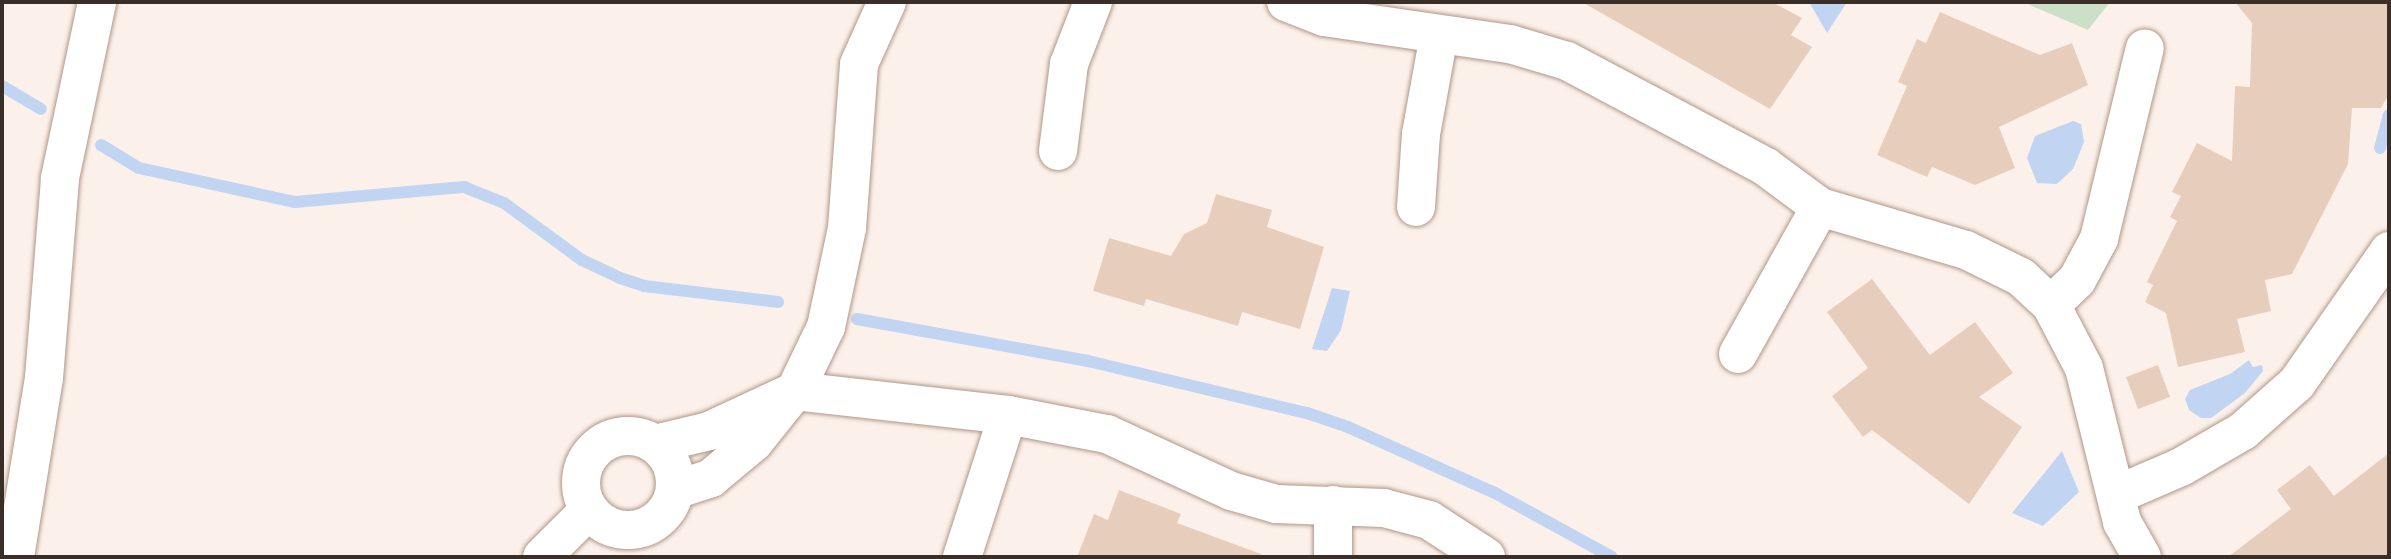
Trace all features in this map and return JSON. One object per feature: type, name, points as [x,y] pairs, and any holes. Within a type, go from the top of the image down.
[{"type":"street","points":[[15,557],[44,378],[60,178],[97,2]]},
{"type":"street","points":[[675,490],[710,478],[737,461],[795,391],[826,327],[838,279],[859,64],[887,2]]},
{"type":"street","points":[[1058,151],[1069,64],[1093,2]]},
{"type":"street","points":[[1286,2],[1324,17],[1510,44],[1567,61],[1766,167],[1820,207],[1983,257],[2021,277],[2051,305],[2084,368],[2122,522],[2142,557]]},
{"type":"street","points":[[1416,207],[1421,134],[1438,35]]},
{"type":"street","points":[[2051,305],[2077,280],[2099,239],[2145,48]]},
{"type":"street","points":[[1738,354],[1820,207]]},
{"type":"street","points":[[2116,495],[2181,467],[2222,443],[2297,383],[2389,251]]},
{"type":"street","points":[[655,444],[669,460],[675,490],[665,512],[647,527],[615,528],[589,510],[581,480],[594,451],[622,436],[655,444],[709,431],[795,391],[1008,415],[1107,434],[1187,473],[1276,504],[1384,508],[1429,520],[1486,557]]},
{"type":"street","points":[[962,557],[1008,415]]},
{"type":"street","points":[[1333,505],[1333,557]]},
{"type":"street","points":[[542,557],[589,510]]},
{"type":"green space","points":[[2023,2],[2110,2],[2088,30]]},
{"type":"water","points":[[1809,2],[1847,2],[1827,33]]},
{"type":"water","points":[[2073,121],[2081,124],[2084,142],[2073,169],[2057,184],[2037,183],[2027,158],[2035,136]]},
{"type":"water","points":[[1332,288],[1350,291],[1341,330],[1327,351],[1312,349]]},
{"type":"water","points":[[2249,360],[2253,367],[2262,365],[2263,371],[2245,393],[2211,418],[2201,418],[2189,410],[2185,399],[2190,390],[2230,374]]},
{"type":"water","points":[[2062,451],[2079,492],[2043,526],[2012,513]]},
{"type":"building","points":[[1582,2],[1772,2],[1802,18],[1791,35],[1812,47],[1770,109]]},
{"type":"building","points":[[2235,2],[2389,2],[2389,94],[2381,108],[2352,108],[2348,164],[2292,274],[2265,280],[2271,311],[2237,319],[2245,352],[2178,367],[2166,313],[2145,302],[2153,285],[2147,282],[2177,221],[2170,217],[2181,196],[2172,192],[2197,143],[2232,161],[2235,86],[2250,87],[2252,23]]},
{"type":"building","points":[[1940,12],[2040,55],[2072,43],[2088,85],[1999,127],[2015,168],[1975,185],[1932,167],[1927,177],[1877,155],[1907,86],[1898,82],[1917,39],[1926,43]]},
{"type":"building","points":[[1216,194],[1272,210],[1267,227],[1324,247],[1300,329],[1242,312],[1238,326],[1146,299],[1144,306],[1093,291],[1109,238],[1171,256],[1184,234],[1207,223]]},
{"type":"building","points":[[1872,279],[1930,355],[1975,322],[2013,373],[1979,397],[2022,427],[1969,504],[1872,430],[1863,437],[1832,396],[1868,368],[1827,312]]},
{"type":"building","points":[[2158,365],[2170,397],[2138,409],[2126,377]]},
{"type":"building","points":[[2389,453],[2389,557],[2228,557],[2291,509],[2277,490],[2310,465],[2334,496]]},
{"type":"building","points":[[1119,490],[1181,514],[1177,523],[1261,554],[1260,557],[1077,557],[1094,514],[1108,520]]},
{"type":"waterway","points":[[2,86],[41,109]]},
{"type":"waterway","points":[[2380,148],[2389,115]]},
{"type":"waterway","points":[[101,145],[139,168],[295,202],[464,187],[504,203],[582,260],[620,278],[644,286],[778,302]]},
{"type":"waterway","points":[[857,319],[1088,361],[1307,413],[1348,427],[1495,493],[1612,557]]}]
